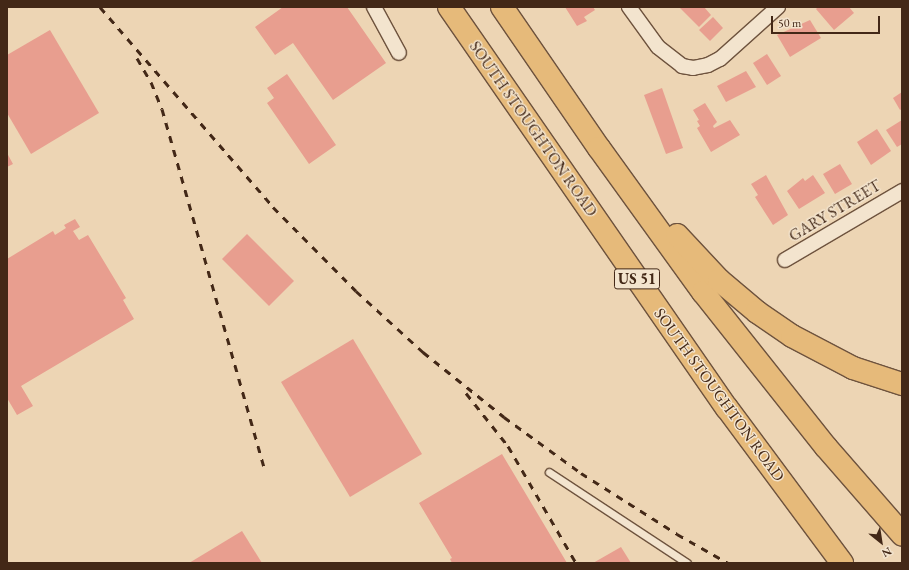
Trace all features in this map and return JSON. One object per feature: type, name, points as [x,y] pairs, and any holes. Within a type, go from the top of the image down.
[{"type":"main road","name":"SOUTH STOUGHTON ROAD","points":[[449,7],[727,408],[836,555]]},
{"type":"main road","name":"US 51","points":[[502,7],[599,148],[755,360],[902,534]]},
{"type":"main road","points":[[599,148],[700,260],[757,312],[792,336],[834,359],[902,384]]},
{"type":"street","points":[[374,7],[399,53]]},
{"type":"street","points":[[629,7],[658,47],[682,66],[694,68],[708,65],[720,59],[778,7]]},
{"type":"street","name":"GARY STREET","points":[[785,260],[902,191]]},
{"type":"lane","points":[[549,472],[687,563]]},
{"type":"building","points":[[283,7],[347,7],[386,63],[333,100],[293,43],[275,55],[255,27]]},
{"type":"building","points":[[565,7],[593,7],[595,10],[584,17],[587,21],[577,26]]},
{"type":"building","points":[[679,7],[704,7],[711,15],[699,27]]},
{"type":"building","points":[[818,7],[849,7],[854,13],[834,30],[816,9]]},
{"type":"building","points":[[713,17],[723,28],[710,41],[699,30]]},
{"type":"building","points":[[810,20],[821,38],[790,57],[777,35]]},
{"type":"building","points":[[50,30],[99,113],[31,154],[7,113],[7,55]]},
{"type":"building","points":[[767,54],[781,76],[767,85],[753,63]]},
{"type":"building","points":[[746,71],[756,87],[726,102],[717,86]]},
{"type":"building","points":[[287,74],[336,145],[309,164],[267,103],[274,98],[267,88]]},
{"type":"building","points":[[662,88],[683,148],[666,154],[644,95]]},
{"type":"building","points":[[902,92],[902,109],[900,110],[893,98]]},
{"type":"building","points":[[705,103],[717,122],[713,126],[714,128],[730,120],[740,135],[711,152],[697,128],[700,126],[697,121],[699,120],[693,110]]},
{"type":"building","points":[[902,120],[902,144],[897,147],[886,130]]},
{"type":"building","points":[[877,129],[891,151],[871,165],[857,142]]},
{"type":"building","points":[[7,153],[13,164],[7,167]]},
{"type":"building","points":[[840,164],[852,184],[835,194],[823,174]]},
{"type":"building","points":[[766,175],[788,215],[773,225],[755,197],[758,195],[751,184]]},
{"type":"building","points":[[813,175],[825,193],[799,209],[787,191],[803,178],[805,181]]},
{"type":"building","points":[[75,219],[80,227],[73,231],[79,240],[88,235],[126,298],[123,300],[134,319],[21,386],[33,406],[17,415],[7,398],[7,259],[53,231],[55,235],[66,228],[64,225]]},
{"type":"building","points":[[247,234],[294,281],[269,306],[222,259]]},
{"type":"building","points":[[353,339],[422,454],[350,497],[281,382]]},
{"type":"building","points":[[502,454],[567,563],[452,563],[450,559],[452,558],[419,503]]},
{"type":"building","points":[[242,531],[262,563],[189,563]]},
{"type":"building","points":[[621,547],[631,563],[593,563]]},
{"type":"railway","points":[[100,7],[273,207],[356,291],[423,352],[504,417],[581,473],[677,534],[728,563]]},
{"type":"railway","points":[[137,58],[151,82],[162,109],[264,466]]},
{"type":"railway","points":[[466,393],[508,446],[576,563]]}]
